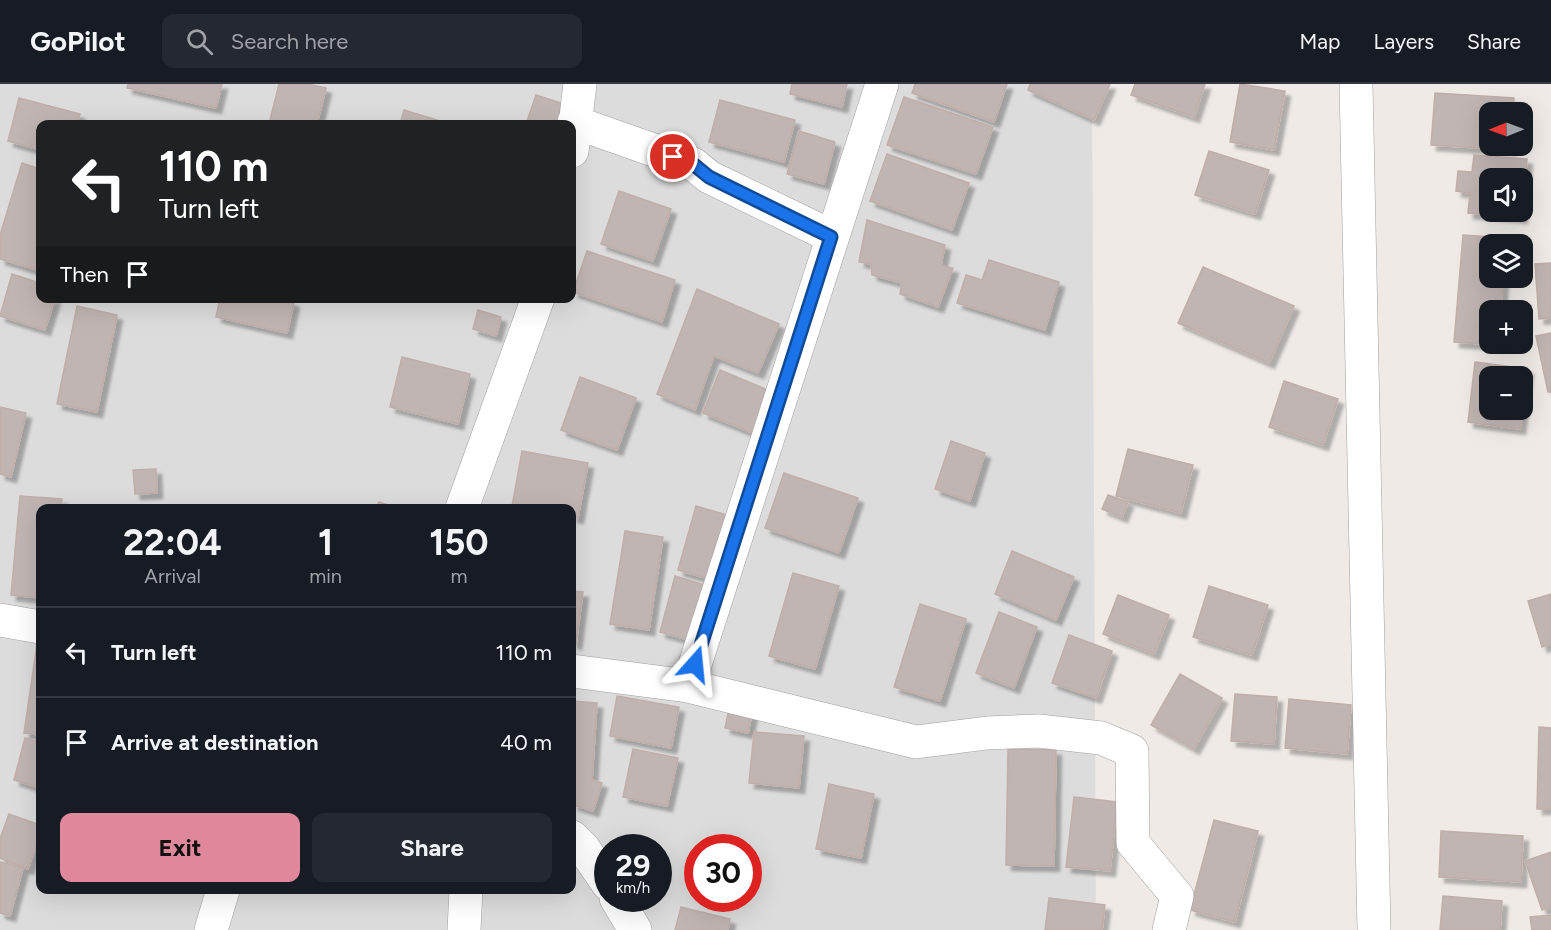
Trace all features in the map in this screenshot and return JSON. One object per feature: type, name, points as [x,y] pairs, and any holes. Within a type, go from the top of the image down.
[{"type":"street","points":[[688,686],[882,84]]},
{"type":"street","points":[[1356,84],[1374,930]]},
{"type":"street","points":[[573,107],[693,164],[709,177],[831,237]]},
{"type":"street","points":[[463,504],[536,303]]},
{"type":"street","points":[[0,621],[36,626]]},
{"type":"street","points":[[576,672],[688,686],[916,742],[987,733],[1040,731],[1101,738],[1132,751],[1133,843],[1177,896],[1169,930]]},
{"type":"street","points":[[576,841],[594,864]]},
{"type":"street","points":[[211,930],[222,894]]},
{"type":"street","points":[[464,930],[466,894]]},
{"type":"street","points":[[624,912],[635,930]]},
{"type":"shaded area","points":[[0,84],[1092,84],[1096,930],[0,930]]},
{"type":"building","points":[[128,84],[222,84],[216,108],[127,88]]},
{"type":"building","points":[[279,84],[308,84],[326,88],[318,120],[270,120]]},
{"type":"building","points":[[792,84],[847,84],[842,107],[790,94]]},
{"type":"building","points":[[915,84],[1007,84],[994,122],[912,93]]},
{"type":"building","points":[[1030,84],[1110,84],[1094,120],[1028,90]]},
{"type":"building","points":[[1135,84],[1205,84],[1194,117],[1131,95]]},
{"type":"building","points":[[1240,84],[1285,91],[1274,150],[1230,142]]},
{"type":"building","points":[[1435,93],[1514,98],[1514,102],[1479,102],[1479,148],[1431,145]]},
{"type":"building","points":[[536,95],[567,105],[561,120],[527,120]]},
{"type":"building","points":[[904,97],[993,127],[976,174],[887,145]]},
{"type":"building","points":[[19,98],[80,114],[78,120],[36,120],[36,149],[8,141]]},
{"type":"building","points":[[720,100],[795,120],[784,162],[709,142]]},
{"type":"building","points":[[404,110],[437,120],[401,120]]},
{"type":"building","points":[[799,131],[835,142],[824,184],[787,174]]},
{"type":"building","points":[[1209,151],[1269,170],[1255,214],[1195,195]]},
{"type":"building","points":[[887,154],[969,183],[952,230],[870,201]]},
{"type":"building","points":[[1474,155],[1527,159],[1526,168],[1479,168],[1479,214],[1468,213],[1470,193],[1456,191],[1458,171],[1472,172]]},
{"type":"building","points":[[22,163],[36,168],[36,270],[0,259],[0,235]]},
{"type":"building","points":[[619,191],[671,209],[653,261],[601,244]]},
{"type":"building","points":[[867,220],[945,245],[941,266],[953,268],[938,307],[900,294],[902,283],[872,275],[871,264],[859,262]]},
{"type":"building","points":[[1463,235],[1479,236],[1479,288],[1502,288],[1502,300],[1479,300],[1479,344],[1454,342]]},
{"type":"building","points":[[587,251],[675,280],[662,322],[576,293],[576,283]]},
{"type":"building","points":[[989,260],[1059,282],[1045,330],[957,303],[966,275],[982,280]]},
{"type":"building","points":[[1551,263],[1551,318],[1539,319],[1535,264]]},
{"type":"building","points":[[1203,267],[1294,306],[1269,363],[1178,323]]},
{"type":"building","points":[[12,274],[36,282],[36,303],[53,303],[45,330],[0,316]]},
{"type":"building","points":[[697,289],[779,324],[758,373],[714,356],[695,410],[657,394]]},
{"type":"building","points":[[219,303],[294,303],[287,333],[216,317]]},
{"type":"building","points":[[77,306],[117,315],[97,412],[57,404]]},
{"type":"building","points":[[478,310],[501,317],[496,336],[473,329]]},
{"type":"building","points":[[1551,333],[1551,392],[1548,392],[1536,336]]},
{"type":"building","points":[[402,357],[470,374],[458,424],[390,407]]},
{"type":"building","points":[[1475,362],[1505,366],[1479,366],[1479,420],[1521,420],[1520,429],[1468,422]]},
{"type":"building","points":[[720,370],[770,391],[753,433],[703,413]]},
{"type":"building","points":[[580,377],[636,398],[617,450],[561,430]]},
{"type":"building","points":[[1284,381],[1338,399],[1323,445],[1269,427]]},
{"type":"building","points":[[0,407],[26,413],[11,477],[0,474]]},
{"type":"building","points":[[951,441],[985,453],[970,501],[935,489]]},
{"type":"building","points":[[1128,449],[1193,465],[1181,513],[1116,496]]},
{"type":"building","points":[[522,451],[588,463],[578,518],[576,518],[576,504],[512,504]]},
{"type":"building","points":[[156,469],[157,493],[135,494],[133,470]]},
{"type":"building","points":[[784,473],[858,498],[839,553],[765,528]]},
{"type":"building","points":[[1108,495],[1128,502],[1122,517],[1102,509]]},
{"type":"building","points":[[20,496],[62,499],[61,504],[36,504],[36,598],[11,595]]},
{"type":"building","points":[[696,506],[727,515],[709,579],[678,570]]},
{"type":"building","points":[[625,531],[663,537],[649,630],[610,624]]},
{"type":"building","points":[[1012,551],[1074,577],[1056,620],[995,594]]},
{"type":"building","points":[[793,573],[839,586],[815,669],[769,656]]},
{"type":"building","points":[[675,576],[705,585],[689,640],[660,632]]},
{"type":"building","points":[[1209,586],[1268,605],[1252,655],[1193,637]]},
{"type":"building","points":[[576,591],[583,592],[576,644]]},
{"type":"building","points":[[1551,594],[1551,644],[1542,647],[1528,601]]},
{"type":"building","points":[[1118,595],[1169,615],[1154,654],[1103,634]]},
{"type":"building","points":[[920,604],[966,619],[940,701],[894,687]]},
{"type":"building","points":[[999,612],[1037,627],[1014,688],[976,673]]},
{"type":"building","points":[[1069,635],[1112,651],[1096,698],[1052,683]]},
{"type":"building","points":[[36,651],[36,734],[24,733]]},
{"type":"building","points":[[1180,674],[1222,698],[1194,749],[1151,725]]},
{"type":"building","points":[[1235,694],[1277,697],[1274,744],[1231,741]]},
{"type":"building","points":[[617,696],[679,707],[671,748],[610,736]]},
{"type":"building","points":[[1289,699],[1351,705],[1347,754],[1285,748]]},
{"type":"building","points":[[576,701],[597,703],[592,780],[602,783],[593,811],[576,806]]},
{"type":"building","points":[[729,709],[752,713],[748,733],[725,728]]},
{"type":"building","points":[[1539,727],[1551,728],[1551,809],[1537,809]]},
{"type":"building","points":[[754,732],[804,736],[799,788],[749,783]]},
{"type":"building","points":[[25,738],[36,741],[36,787],[14,780]]},
{"type":"building","points":[[633,749],[678,758],[667,806],[623,797]]},
{"type":"building","points":[[1008,749],[1056,750],[1054,866],[1006,865]]},
{"type":"building","points":[[829,784],[874,794],[861,858],[816,849]]},
{"type":"building","points":[[1074,797],[1117,802],[1110,871],[1066,867]]},
{"type":"building","points":[[9,814],[36,824],[36,846],[28,869],[0,858],[0,839]]},
{"type":"building","points":[[1214,820],[1258,831],[1235,922],[1190,910]]},
{"type":"building","points":[[1441,831],[1523,836],[1521,882],[1439,877]]},
{"type":"building","points":[[1551,852],[1551,907],[1542,910],[1525,861]]},
{"type":"building","points":[[0,862],[23,868],[10,916],[0,913]]},
{"type":"building","points":[[1443,896],[1502,901],[1500,930],[1440,930]]},
{"type":"building","points":[[1049,898],[1105,905],[1102,930],[1045,930]]},
{"type":"building","points":[[681,907],[684,908],[684,912],[701,912],[730,919],[728,930],[675,930]]},
{"type":"building","points":[[1551,915],[1551,930],[1532,930],[1530,917]]},
{"type":"route","points":[[673,157],[693,164],[709,177],[831,237],[695,664]]}]
